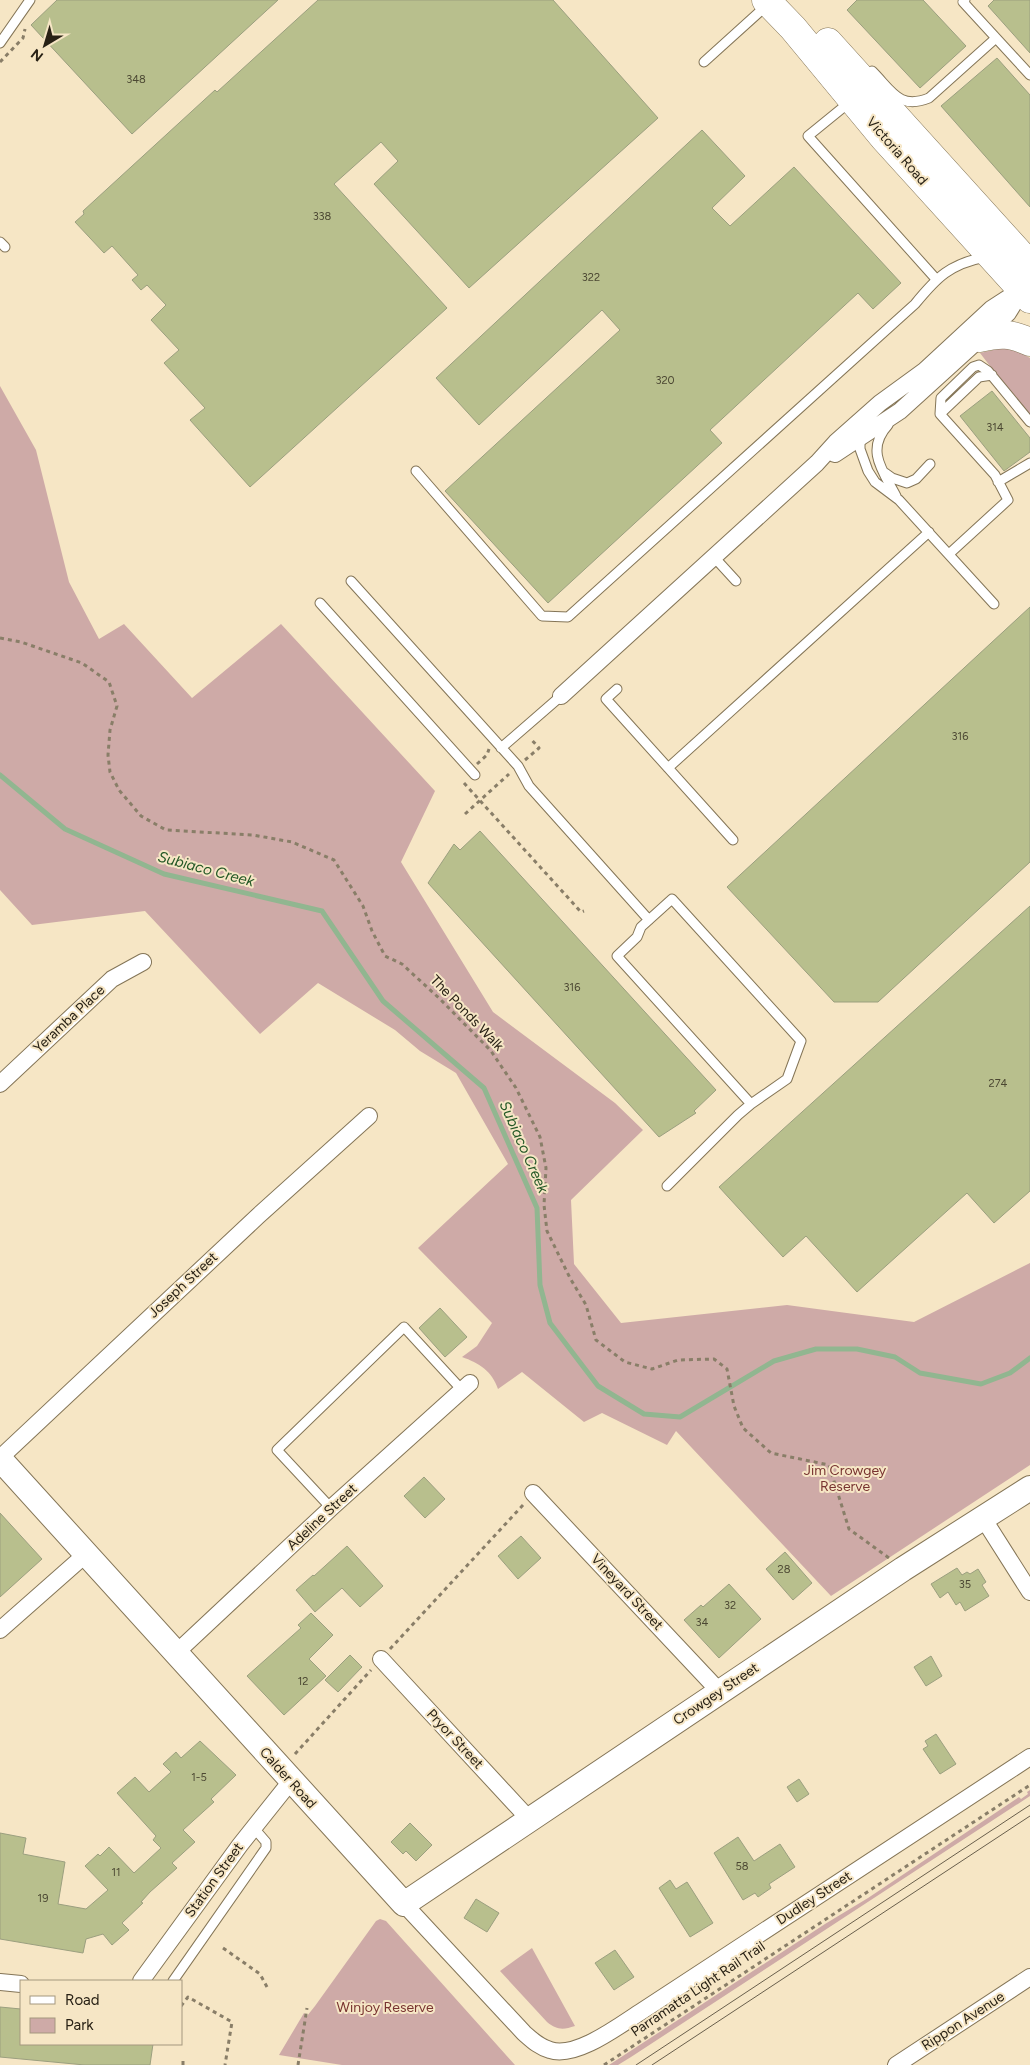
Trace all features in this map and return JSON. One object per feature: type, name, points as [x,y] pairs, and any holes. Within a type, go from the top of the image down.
[{"type":"highway","name":"Victoria Road","points":[[775,1],[842,51],[1030,264]]},
{"type":"highway","name":"Victoria Road","points":[[775,1],[793,28],[852,99],[990,256],[1027,291]]},
{"type":"highway","points":[[980,338],[998,334],[1016,335],[1030,342]]},
{"type":"street","points":[[817,463],[900,412],[1008,313],[1027,291]]},
{"type":"street","points":[[560,696],[817,463],[836,442],[873,408],[924,371],[991,309],[1027,291]]},
{"type":"street","name":"Yeramba Place","points":[[1,1082],[112,979],[143,962]]},
{"type":"street","name":"Joseph Street","points":[[0,1458],[258,1216],[369,1116]]},
{"type":"street","name":"Adeline Street","points":[[176,1653],[331,1508],[466,1387]]},
{"type":"street","name":"Calder Road","points":[[0,1458],[85,1555],[524,2033],[538,2045],[552,2051],[566,2051],[584,2046],[598,2038]]},
{"type":"street","name":"Crowgey Street","points":[[404,1904],[903,1568],[1030,1488]]},
{"type":"street","name":"Vineyard Street","points":[[533,1493],[720,1692]]},
{"type":"street","points":[[983,1518],[1030,1592]]},
{"type":"street","points":[[0,1630],[85,1555]]},
{"type":"street","name":"Pryor Street","points":[[381,1659],[529,1819]]},
{"type":"street","name":"Dudley Street","points":[[598,2038],[1030,1757]]},
{"type":"street","name":"Station Street","points":[[142,1980],[253,1827],[291,1781]]},
{"type":"street","name":"Rippon Avenue","points":[[896,2065],[1030,1977]]},
{"type":"street","points":[[0,1982],[20,1984]]},
{"type":"lane","points":[[0,43],[30,0]]},
{"type":"lane","points":[[965,0],[963,2],[1030,75]]},
{"type":"lane","points":[[704,62],[775,1]]},
{"type":"lane","points":[[867,66],[902,101],[916,104],[929,98],[996,38]]},
{"type":"lane","points":[[852,99],[808,136],[936,279]]},
{"type":"lane","points":[[416,471],[542,616],[568,617],[915,304],[936,279],[964,261],[990,256]]},
{"type":"lane","points":[[949,554],[1008,500],[995,475],[940,414],[941,398],[973,367],[983,366],[1030,422]]},
{"type":"lane","points":[[873,408],[864,424],[860,437],[860,449],[875,482],[899,500],[994,604]]},
{"type":"lane","points":[[899,500],[876,456],[883,430],[900,412]]},
{"type":"lane","points":[[998,482],[1030,462]]},
{"type":"lane","points":[[883,472],[892,478],[907,483],[916,479],[930,464]]},
{"type":"lane","points":[[668,768],[929,532]]},
{"type":"lane","points":[[714,557],[736,581]]},
{"type":"lane","points":[[351,581],[518,766],[529,786],[649,920]]},
{"type":"lane","points":[[320,603],[472,773]]},
{"type":"lane","points":[[617,689],[606,699],[733,840]]},
{"type":"lane","points":[[499,745],[560,696]]},
{"type":"lane","points":[[667,1186],[751,1104],[787,1079],[802,1041],[672,899],[640,927],[637,937],[617,956],[751,1104]]},
{"type":"lane","points":[[331,1508],[277,1450],[404,1327],[466,1387]]},
{"type":"lane","points":[[174,1980],[266,1848],[266,1842],[253,1827]]},
{"type":"path","name":"The Ponds Walk","points":[[0,638],[21,642],[82,663],[109,682],[117,706],[110,730],[108,755],[110,772],[119,790],[141,816],[166,830],[253,835],[292,842],[334,860],[363,906],[372,931],[385,956],[402,964],[446,1006],[491,1052],[516,1088],[540,1137],[546,1168],[544,1204],[547,1231],[570,1278],[586,1305],[596,1340],[625,1362],[652,1369],[678,1360],[714,1359],[727,1369],[734,1406],[743,1428],[771,1453],[829,1465],[849,1529],[903,1568]]},
{"type":"path","points":[[499,745],[472,773],[464,777],[463,782],[581,912],[584,911]]},
{"type":"path","points":[[294,1754],[533,1493]]},
{"type":"path","name":"Parramatta Light Rail Trail","points":[[604,2065],[1030,1785]]},
{"type":"path","points":[[223,1948],[260,1974],[267,1987]]},
{"type":"path","points":[[182,2005],[188,1997],[232,2022],[225,2065]]},
{"type":"path","points":[[298,2065],[307,2008]]},
{"type":"path","points":[[183,2058],[183,2065]]},
{"type":"green space","points":[[1012,348],[1030,358],[1030,418],[980,353]]},
{"type":"green space","name":"Jim Crowgey Reserve","points":[[0,386],[36,450],[69,582],[99,639],[124,624],[192,698],[281,624],[435,791],[401,862],[493,1012],[615,1103],[643,1130],[571,1200],[574,1264],[621,1323],[787,1305],[914,1322],[1030,1263],[1030,1465],[831,1596],[676,1431],[667,1445],[602,1413],[584,1422],[522,1372],[498,1389],[492,1377],[484,1368],[462,1357],[477,1346],[492,1323],[418,1248],[508,1164],[456,1073],[420,1051],[395,1030],[318,983],[260,1034],[145,911],[32,925],[0,890]]},
{"type":"green space","points":[[1030,1790],[1030,1796],[631,2057],[618,2065],[609,2065],[868,1898],[1019,1797],[1021,1799]]},
{"type":"green space","name":"Winjoy Reserve","points":[[380,1919],[386,1921],[515,2065],[342,2065],[279,2055],[304,2013],[307,2016],[376,1921]]},
{"type":"green space","points":[[532,1948],[575,2026],[560,2028],[551,2025],[500,1971]]},
{"type":"building","points":[[57,0],[278,0],[132,134],[31,25]]},
{"type":"building","points":[[318,0],[553,0],[658,118],[469,288],[374,184],[398,161],[381,142],[334,184],[447,308],[250,487],[190,420],[205,408],[164,363],[179,350],[151,320],[166,305],[147,285],[141,290],[132,280],[138,275],[112,246],[104,253],[75,222],[84,214],[83,211],[215,90],[217,92]]},
{"type":"building","points":[[857,0],[923,0],[966,46],[920,88],[847,10]]},
{"type":"building","points":[[994,0],[1030,0],[1030,53],[988,6]]},
{"type":"building","points":[[997,58],[1030,95],[1030,207],[941,106]]},
{"type":"building","points":[[702,130],[745,176],[712,208],[730,226],[794,167],[901,283],[873,309],[858,293],[710,430],[722,443],[548,603],[445,491],[620,330],[602,310],[479,425],[436,378]]},
{"type":"building","points":[[992,391],[1030,438],[1030,452],[1004,471],[960,416]]},
{"type":"building","points":[[1030,607],[1030,862],[878,1002],[834,1002],[727,887]]},
{"type":"building","points":[[480,831],[716,1090],[694,1111],[696,1113],[659,1137],[428,883],[454,844],[460,850]]},
{"type":"building","points":[[1030,906],[1030,1191],[994,1223],[967,1193],[857,1292],[806,1236],[783,1257],[719,1187]]},
{"type":"building","points":[[440,1308],[467,1337],[445,1357],[419,1328]]},
{"type":"building","points":[[424,1477],[445,1499],[425,1518],[404,1496]]},
{"type":"building","points":[[0,1513],[42,1559],[0,1597]]},
{"type":"building","points":[[521,1536],[541,1558],[518,1579],[498,1556]]},
{"type":"building","points":[[347,1546],[383,1586],[360,1607],[342,1588],[315,1612],[296,1590]]},
{"type":"building","points":[[785,1552],[812,1583],[793,1600],[766,1569]]},
{"type":"building","points":[[957,1568],[962,1575],[967,1572],[970,1574],[978,1569],[986,1582],[982,1585],[989,1596],[965,1611],[960,1602],[956,1605],[948,1592],[940,1598],[931,1584]]},
{"type":"building","points":[[729,1584],[761,1619],[719,1658],[684,1620],[701,1605],[703,1607]]},
{"type":"building","points":[[311,1613],[333,1635],[309,1659],[326,1676],[284,1715],[247,1676],[301,1628],[298,1625]]},
{"type":"building","points":[[350,1655],[362,1667],[338,1692],[325,1680]]},
{"type":"building","points":[[931,1656],[942,1676],[926,1686],[914,1667]]},
{"type":"building","points":[[936,1734],[956,1764],[940,1774],[923,1749],[928,1746],[925,1741]]},
{"type":"building","points":[[200,1741],[236,1775],[211,1799],[214,1802],[183,1830],[195,1842],[172,1863],[177,1868],[150,1892],[141,1902],[143,1903],[122,1923],[129,1930],[112,1945],[103,1934],[86,1939],[83,1953],[0,1939],[0,1833],[26,1838],[23,1854],[65,1862],[58,1904],[86,1909],[108,1890],[85,1866],[98,1854],[100,1856],[109,1847],[134,1873],[161,1848],[153,1840],[156,1836],[117,1793],[135,1777],[149,1792],[171,1772],[163,1764],[176,1752],[181,1758]]},
{"type":"building","points":[[799,1779],[809,1794],[797,1802],[787,1787]]},
{"type":"building","points":[[410,1823],[432,1845],[416,1861],[406,1851],[403,1854],[391,1842]]},
{"type":"building","points":[[738,1837],[754,1861],[780,1844],[795,1867],[769,1884],[771,1888],[758,1897],[755,1893],[743,1900],[714,1853]]},
{"type":"building","points":[[670,1880],[676,1889],[687,1882],[713,1923],[690,1937],[659,1888]]},
{"type":"building","points":[[476,1899],[499,1913],[487,1932],[464,1918]]},
{"type":"building","points":[[615,1950],[634,1977],[614,1990],[595,1963]]},
{"type":"building","points":[[0,2007],[20,2009],[20,2045],[153,2045],[150,2065],[85,2065],[0,2057]]},
{"type":"waterway","name":"Subiaco Creek","points":[[0,775],[65,829],[164,874],[322,911],[383,1001],[484,1088],[537,1208],[540,1285],[550,1323],[598,1386],[644,1414],[680,1417],[774,1361],[816,1349],[857,1349],[895,1357],[920,1373],[981,1384],[1010,1373],[1030,1358]]},
{"type":"tram line","points":[[636,2065],[1030,1805]]},
{"type":"tram line","points":[[652,2065],[1030,1816]]}]
